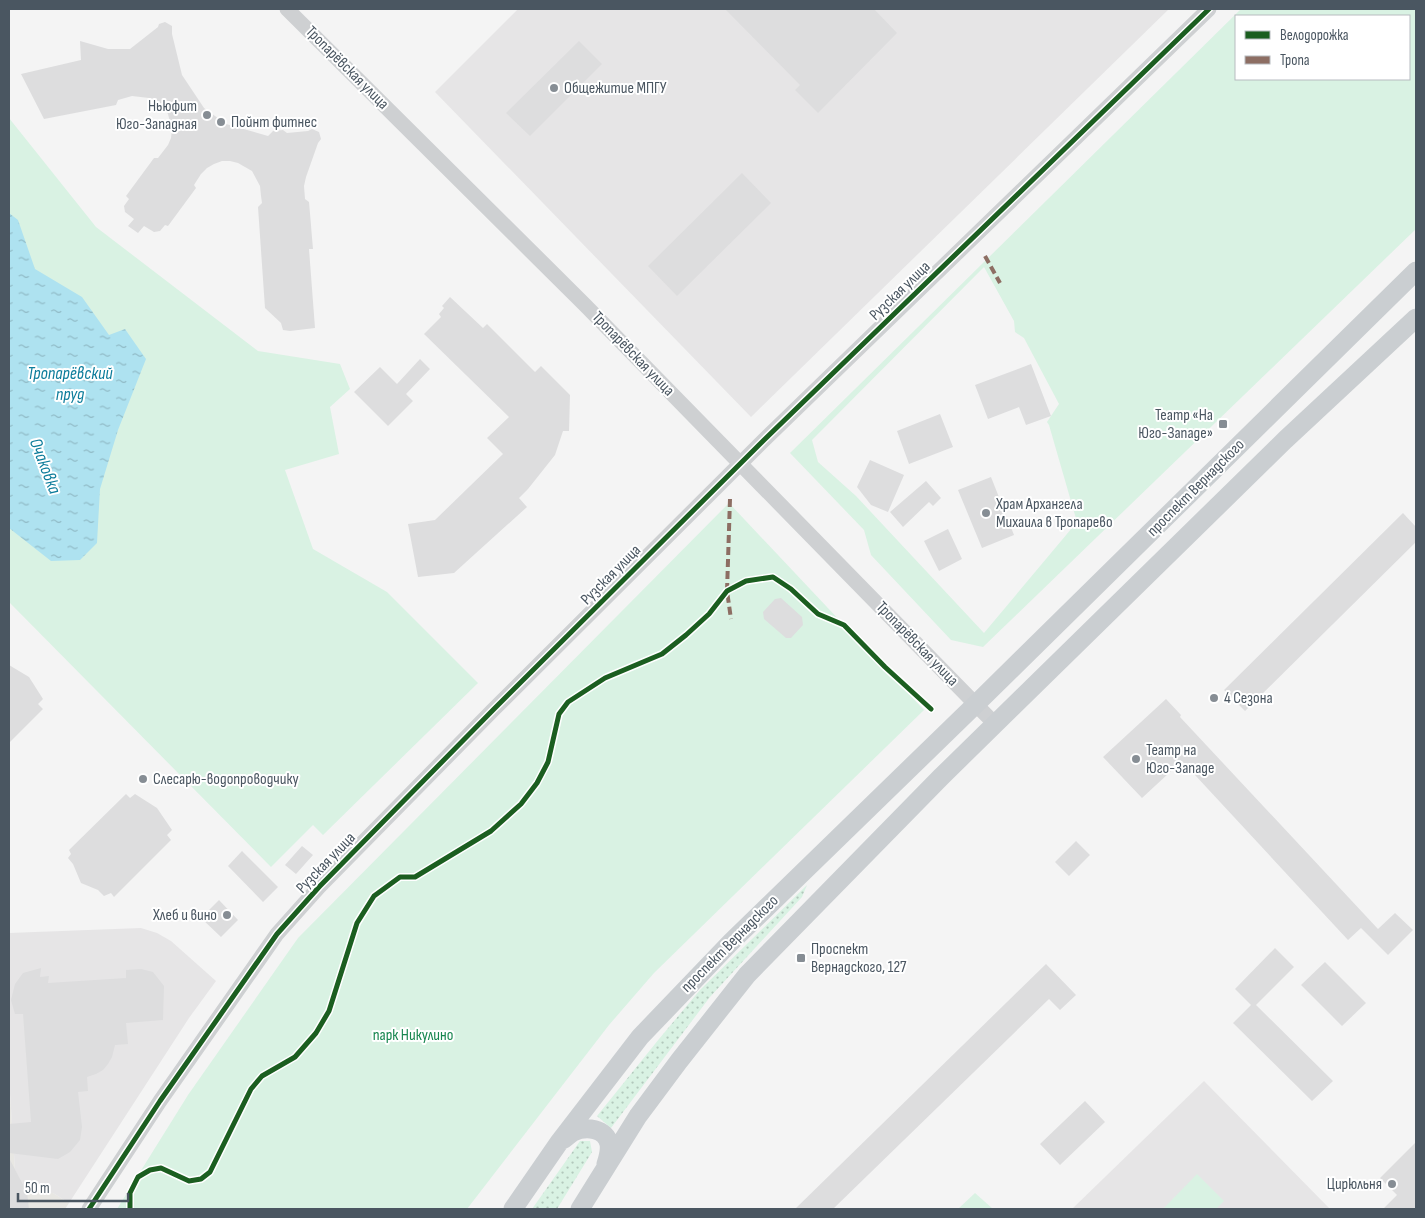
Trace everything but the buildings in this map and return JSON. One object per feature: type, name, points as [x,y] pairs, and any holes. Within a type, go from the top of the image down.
[{"type":"main road","name":"проспект Вернадского","points":[[513,1209],[560,1141],[640,1037],[693,980],[1416,271]]},
{"type":"main road","name":"проспект Вернадского","points":[[580,1209],[638,1116],[678,1061],[747,975],[994,724],[1285,440],[1416,318]]},
{"type":"main road","points":[[560,1141],[574,1132],[587,1128],[597,1130],[605,1136],[609,1144],[604,1170]]},
{"type":"street","name":"Тропарёвская улица","points":[[287,9],[585,305],[976,704]]},
{"type":"street","name":"Рузская улица","points":[[89,1209],[160,1101],[276,934],[319,887],[494,709],[740,464],[1209,9]]},
{"type":"street","points":[[976,704],[994,724]]},
{"type":"shaded area","points":[[518,9],[1169,9],[751,417],[435,92]]},
{"type":"shaded area","points":[[141,928],[157,933],[171,941],[216,981],[189,1018],[69,1203],[53,1193],[27,1192],[15,1170],[9,1078],[9,933]]},
{"type":"shaded area","points":[[9,1078],[15,1170],[27,1192],[53,1193],[69,1203],[65,1209],[9,1209]]},
{"type":"shaded area","points":[[1204,1081],[1330,1209],[1072,1209]]},
{"type":"green space","points":[[1241,9],[1416,9],[1416,229],[983,647],[951,640],[871,555],[864,530],[790,453]],"holes":[[[984,267],[1014,321],[1015,332],[1024,338],[1059,404],[1047,422],[1077,522],[984,633],[856,496],[818,462],[812,440]]]},
{"type":"green space","points":[[9,118],[96,227],[258,351],[340,364],[350,389],[330,407],[339,454],[285,470],[313,549],[387,592],[478,683],[323,835],[313,825],[271,867],[9,602]]},
{"type":"green space","name":"парк Никулино","points":[[729,503],[924,710],[654,973],[609,1025],[467,1209],[117,1209],[188,1095],[298,938]]},
{"type":"green space","points":[[807,885],[802,897],[710,997],[611,1128],[597,1116],[659,1039],[700,990]]},
{"type":"green space","points":[[580,1141],[590,1141],[592,1152],[557,1209],[532,1209]]},
{"type":"green space","points":[[1197,1174],[1224,1201],[1216,1209],[1163,1209]]},
{"type":"green space","points":[[975,1193],[993,1209],[958,1209]]},
{"type":"water","name":"Тропарёвский пруд","points":[[9,213],[18,220],[35,269],[82,297],[109,335],[125,329],[146,359],[118,430],[100,489],[97,543],[80,560],[51,561],[9,528]]},
{"type":"marked path","points":[[985,256],[1000,283]]},
{"type":"marked path","points":[[730,499],[727,591],[731,619]]},
{"type":"cycle path","points":[[89,1209],[160,1101],[277,934],[319,887],[494,709],[764,440],[1209,9]]},
{"type":"cycle path","points":[[130,1209],[130,1193],[138,1177],[150,1170],[161,1168],[189,1181],[201,1179],[210,1172],[251,1089],[262,1076],[295,1057],[316,1033],[329,1011],[357,923],[374,896],[400,877],[415,877],[491,831],[521,804],[537,783],[548,762],[559,714],[568,702],[605,678],[662,654],[709,614],[727,591],[746,581],[773,577],[791,589],[818,614],[844,625],[885,667],[931,709]]},
{"type":"place","name":"Общежитие МПГУ","points":[[554,88]]},
{"type":"place","name":"Ньюфит Юго-Западная","points":[[207,115]]},
{"type":"place","name":"Пойнт фитнес","points":[[221,122]]},
{"type":"place","name":"Театр «На Юго-Западе»","points":[[1223,424]]},
{"type":"place","name":"Храм Архангела Михаила в Тропарево","points":[[986,513]]},
{"type":"place","name":"4 Сезона","points":[[1214,698]]},
{"type":"place","name":"Театр на Юго-Западе","points":[[1136,759]]},
{"type":"place","name":"Слесарю-водопроводчику","points":[[143,779]]},
{"type":"place","name":"Хлеб и вино","points":[[227,915]]},
{"type":"place","name":"Проспект Вернадского, 127","points":[[801,958]]},
{"type":"place","name":"Цирюльня","points":[[1392,1184]]},
{"type":"water label","name":"Очаковка","points":[[45,466]]}]
